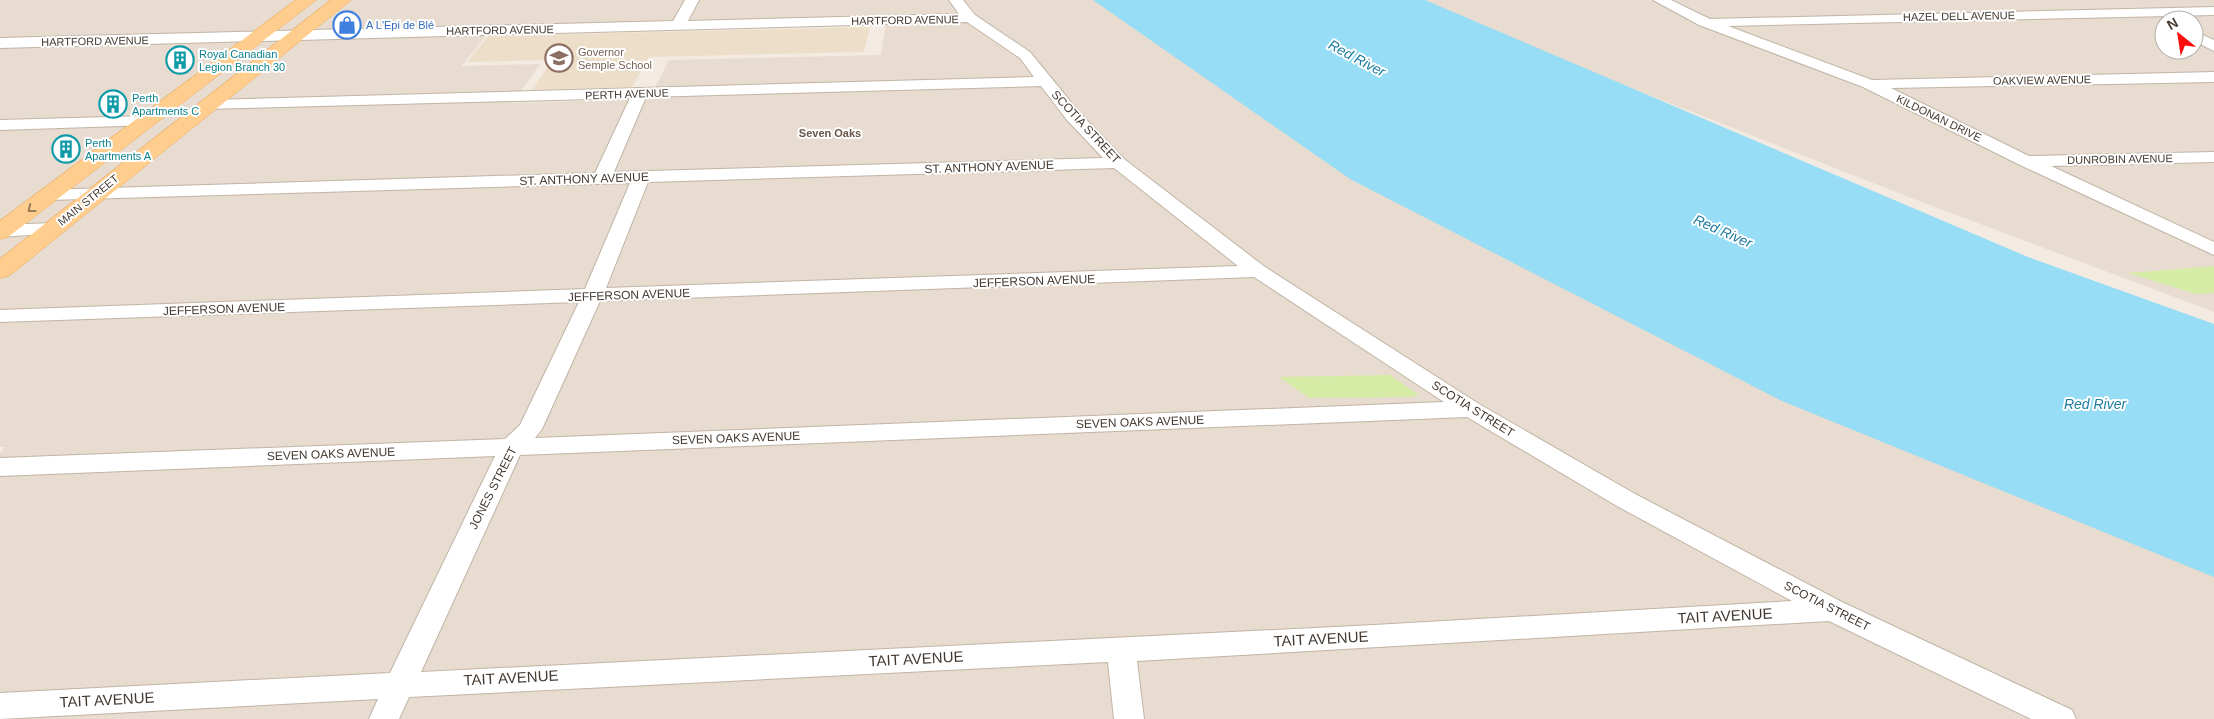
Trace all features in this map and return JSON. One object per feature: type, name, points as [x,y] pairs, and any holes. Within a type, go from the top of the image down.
[{"type":"main road","points":[[1,231],[307,0]]},
{"type":"main road","name":"MAIN STREET","points":[[0,271],[342,0]]},
{"type":"main road","points":[[186,91],[184,96],[186,100],[193,103],[210,104]]},
{"type":"main road","points":[[146,121],[168,124],[172,127],[171,135]]},
{"type":"street","points":[[678,26],[692,0]]},
{"type":"street","name":"SCOTIA STREET","points":[[956,0],[970,18],[1019,49],[1073,116],[1118,163],[1258,271],[1471,409],[1626,500],[1832,610],[2061,719]]},
{"type":"street","name":"KILDONAN DRIVE","points":[[1660,0],[1704,22],[1869,84],[2026,161],[2214,249]]},
{"type":"street","points":[[2128,0],[2152,12]]},
{"type":"street","name":"HAZEL DELL AVENUE","points":[[1704,22],[2214,11]]},
{"type":"street","name":"HARTFORD AVENUE","points":[[0,43],[970,18]]},
{"type":"street","name":"OAKVIEW AVENUE","points":[[1869,84],[2214,76]]},
{"type":"street","name":"PERTH AVENUE","points":[[210,104],[1044,81]]},
{"type":"street","points":[[602,178],[640,93]]},
{"type":"street","points":[[0,124],[146,121]]},
{"type":"street","name":"DUNROBIN AVENUE","points":[[2026,161],[2214,157]]},
{"type":"street","name":"ST. ANTHONY AVENUE","points":[[50,194],[1118,163]]},
{"type":"street","name":"JONES STREET","points":[[384,719],[511,447],[530,429],[592,296],[641,177]]},
{"type":"street","points":[[1,231],[53,229]]},
{"type":"street","name":"JEFFERSON AVENUE","points":[[0,316],[1258,271]]},
{"type":"street","name":"SEVEN OAKS AVENUE","points":[[0,467],[1471,409]]},
{"type":"street","name":"TAIT AVENUE","points":[[0,706],[402,683],[1121,650],[1832,610]]},
{"type":"street","points":[[1121,650],[1129,719]]},
{"type":"shaded area","points":[[0,0],[1110,0],[2214,543],[2214,719],[0,719],[0,453],[5,447],[0,447]],"holes":[[[887,16],[881,55],[669,60],[649,99],[513,103],[540,64],[461,66],[495,25]]]},
{"type":"shaded area","points":[[1417,0],[2214,0],[2214,312],[1914,199],[1631,88]]},
{"type":"shaded area","name":"Governor Semple School","points":[[870,27],[864,52],[649,57],[632,87],[532,90],[552,60],[467,62],[488,36]]},
{"type":"green space","points":[[2214,266],[2214,293],[2196,294],[2128,273]]},
{"type":"green space","points":[[1390,375],[1419,395],[1411,397],[1309,398],[1279,377]]},
{"type":"water","name":"Red River","points":[[1093,0],[1425,0],[2028,257],[2214,324],[2214,577],[1782,401],[1350,179]]},
{"type":"place","name":"A L'Epi de Blé","points":[[347,25]]},
{"type":"place","name":"Governor Semple School","points":[[559,58]]},
{"type":"place","name":"Royal Canadian Legion Branch 30","points":[[180,60]]},
{"type":"place","name":"Perth Apartments C","points":[[113,104]]},
{"type":"place","name":"Perth Apartments A","points":[[66,149]]},
{"type":"district","name":"Seven Oaks","points":[[830,133]]}]
